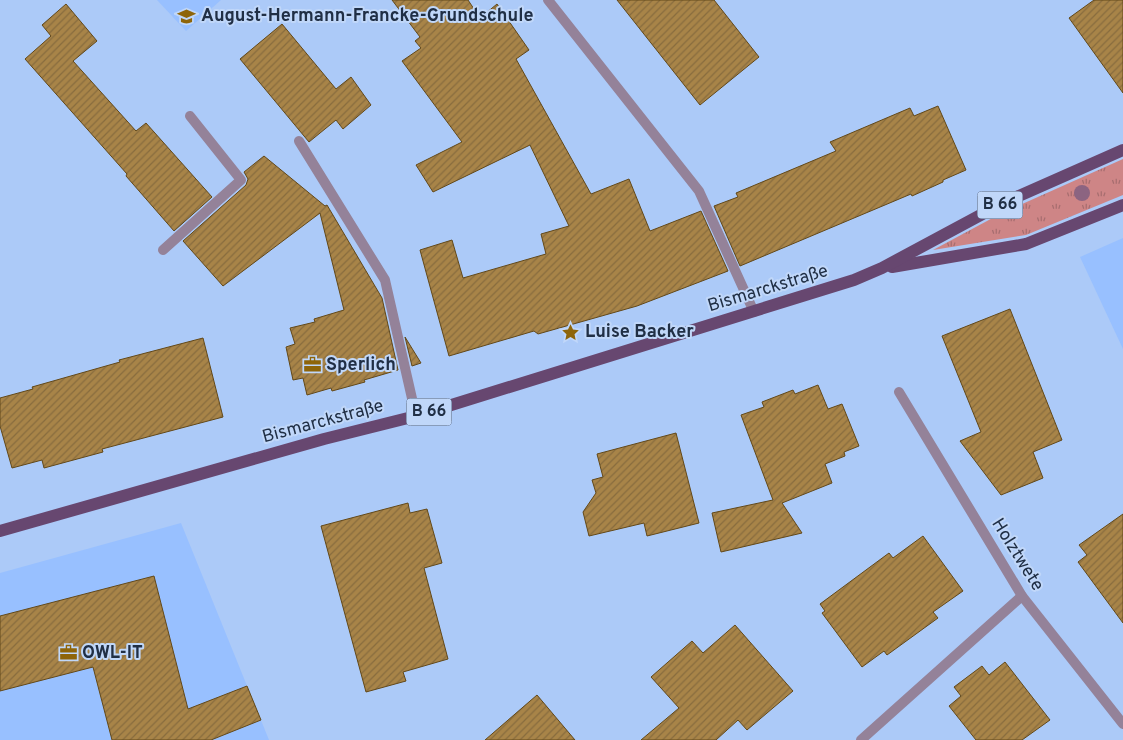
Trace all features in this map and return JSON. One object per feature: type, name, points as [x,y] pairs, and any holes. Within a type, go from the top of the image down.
[{"type":"main road","name":"Bismarckstraße","points":[[0,531],[324,439],[416,416],[854,280],[882,268],[1004,203],[1123,150]]},
{"type":"main road","name":"Bismarckstraße","points":[[882,268],[1026,244],[1123,205]]},
{"type":"street","points":[[548,0],[699,191],[754,312]]},
{"type":"street","points":[[163,250],[241,180],[190,116]]},
{"type":"street","points":[[299,141],[385,280],[416,416]]},
{"type":"street","name":"Holztwete","points":[[899,392],[1022,596],[1123,724]]},
{"type":"street","points":[[861,740],[1022,596]]},
{"type":"shaded area","name":"August-Hermann-Francke-Grundschule","points":[[157,0],[221,0],[186,31]]},
{"type":"shaded area","points":[[1123,238],[1123,349],[1080,257]]},
{"type":"shaded area","points":[[181,523],[269,740],[0,740],[0,573]]},
{"type":"green space","points":[[1123,159],[1123,195],[1026,235],[933,250],[1000,214]]},
{"type":"building","points":[[392,0],[468,0],[480,18],[497,4],[529,50],[516,59],[591,194],[629,179],[650,231],[701,211],[728,271],[637,306],[538,334],[534,331],[449,356],[420,250],[452,240],[463,278],[546,254],[541,234],[569,226],[530,145],[433,192],[416,165],[462,142],[402,61],[421,48],[415,41],[420,37]]},
{"type":"building","points":[[617,0],[714,0],[759,57],[700,105]]},
{"type":"building","points":[[1094,0],[1123,0],[1123,93],[1069,18]]},
{"type":"building","points":[[66,4],[97,41],[73,61],[136,131],[146,123],[212,197],[174,231],[126,176],[127,174],[25,59],[51,36],[42,25]]},
{"type":"building","points":[[282,24],[336,89],[351,77],[371,105],[343,129],[336,120],[309,142],[240,59]]},
{"type":"building","points":[[938,106],[966,170],[912,196],[911,194],[740,266],[714,206],[738,197],[736,193],[836,151],[830,142],[910,108],[914,116]]},
{"type":"building","points":[[264,156],[325,206],[327,205],[382,298],[398,370],[364,380],[365,382],[332,391],[331,388],[307,395],[303,378],[293,380],[286,347],[295,344],[290,328],[315,322],[314,319],[344,310],[320,213],[223,286],[183,241],[246,185],[248,179],[244,172]]},
{"type":"building","points":[[1010,309],[1062,440],[1033,452],[1043,478],[1001,495],[960,441],[981,432],[942,336]]},
{"type":"building","points":[[405,337],[421,363],[412,366]]},
{"type":"building","points":[[203,338],[223,417],[102,449],[103,452],[44,468],[42,460],[12,468],[0,426],[0,398],[120,362],[119,360]]},
{"type":"building","points":[[818,385],[828,409],[842,404],[859,446],[844,452],[845,456],[825,464],[832,483],[782,503],[802,533],[721,552],[712,513],[773,500],[741,415],[764,407],[762,402],[793,390],[795,394]]},
{"type":"building","points":[[676,433],[699,523],[647,536],[644,523],[589,536],[583,512],[596,493],[592,480],[603,477],[597,454]]},
{"type":"building","points":[[408,503],[410,513],[427,509],[442,563],[424,568],[448,659],[403,672],[406,681],[366,692],[321,526]]},
{"type":"building","points":[[1123,514],[1123,623],[1078,562],[1087,555],[1079,545]]},
{"type":"building","points":[[923,536],[963,591],[933,612],[938,618],[887,655],[884,651],[862,667],[822,613],[825,611],[820,604],[889,553],[893,558]]},
{"type":"building","points":[[154,576],[188,709],[247,686],[261,720],[211,740],[112,740],[93,667],[0,691],[0,616]]},
{"type":"building","points":[[735,625],[793,691],[747,730],[738,720],[716,740],[641,740],[679,708],[651,677],[692,641],[703,653]]},
{"type":"building","points":[[1005,662],[1050,720],[1022,740],[976,740],[949,706],[961,696],[954,687],[982,666],[989,675]]},
{"type":"building","points":[[537,695],[575,740],[485,740]]},
{"type":"place","name":"August-Hermann-Francke-Grundschule","points":[[187,16]]},
{"type":"place","name":"Luise Backer","points":[[571,332]]},
{"type":"place","name":"Sperlich","points":[[312,365]]},
{"type":"place","name":"OWL-IT","points":[[68,653]]}]
